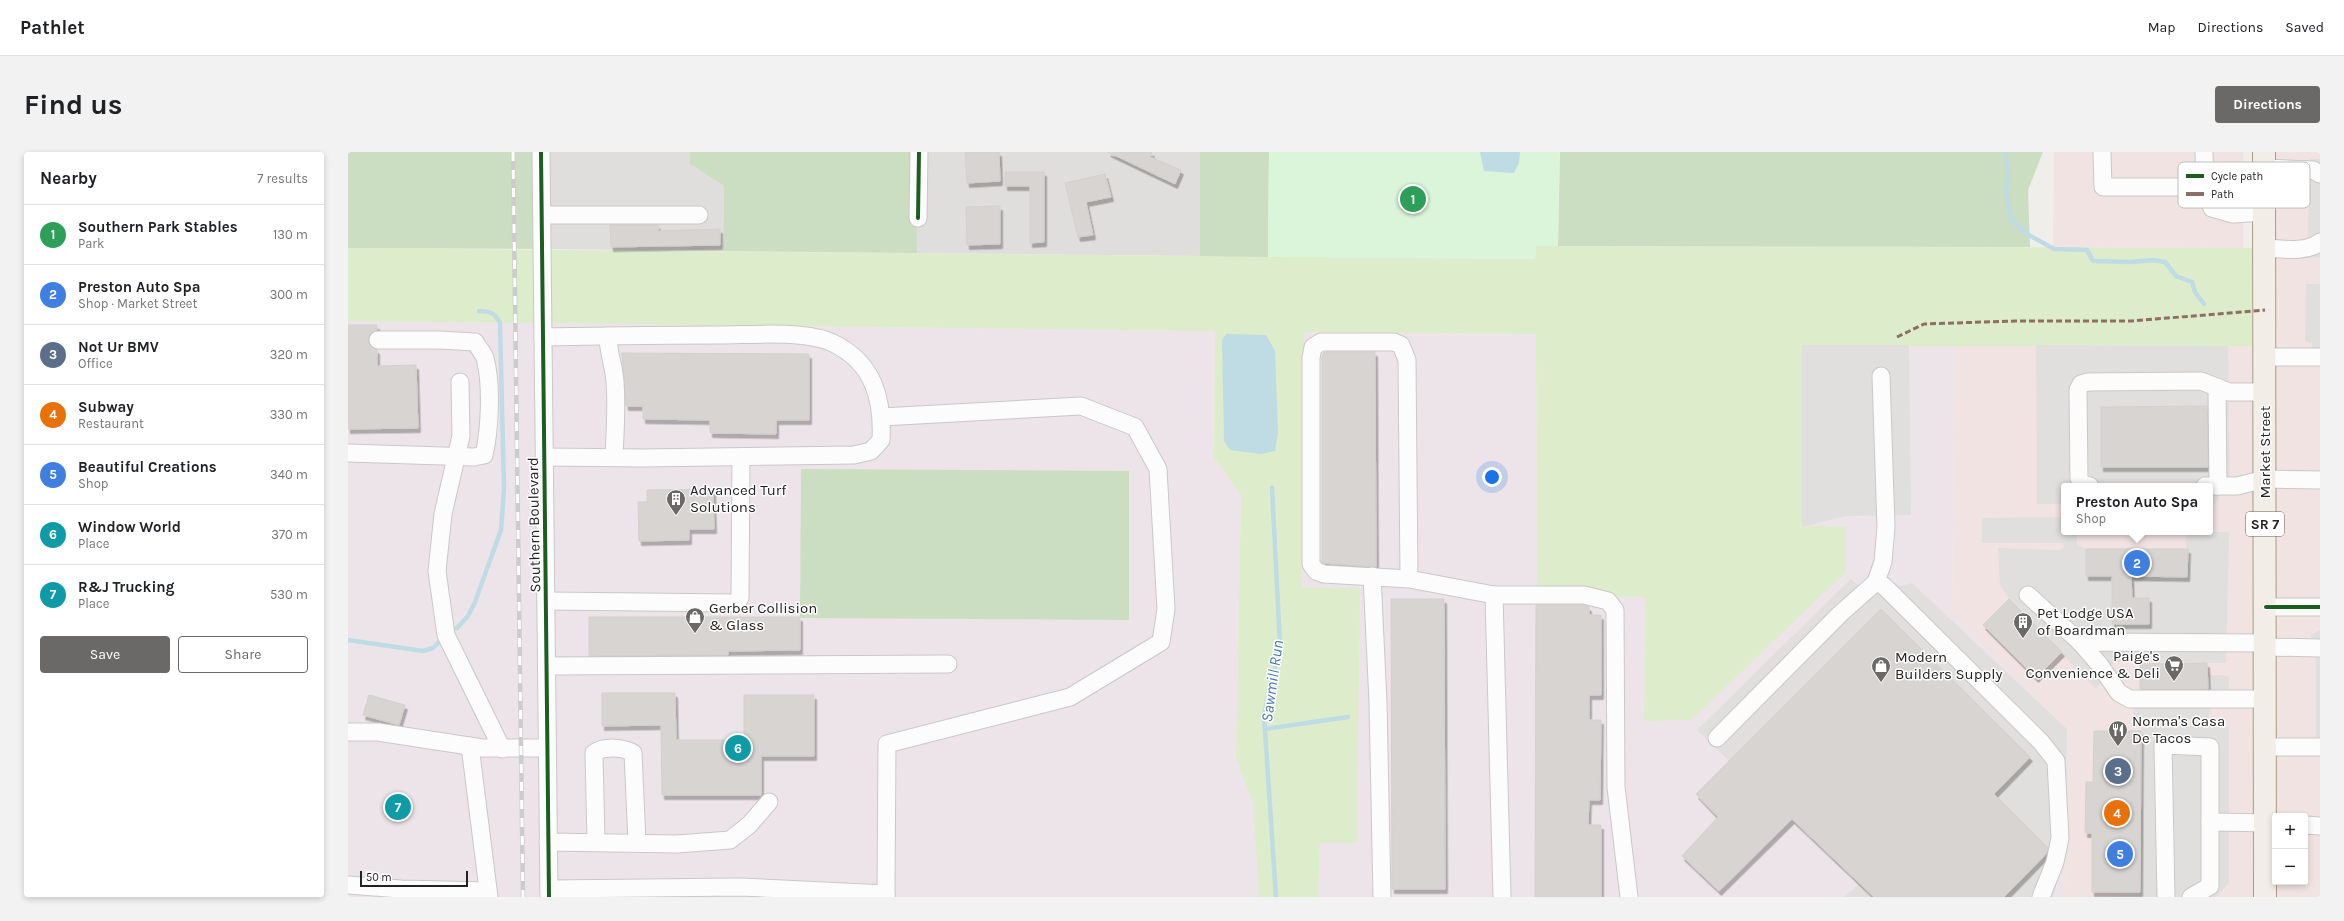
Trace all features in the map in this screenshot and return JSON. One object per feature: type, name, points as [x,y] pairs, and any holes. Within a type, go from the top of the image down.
[{"type":"main road","name":"Market Street","points":[[2265,208],[2265,747],[2270,823],[2265,897]]},
{"type":"street","name":"Southern Boulevard","points":[[541,152],[549,893]]},
{"type":"street","points":[[918,218],[919,152]]},
{"type":"street","points":[[2102,152],[2103,187],[2178,187]]},
{"type":"street","points":[[2204,152],[2204,162]]},
{"type":"street","points":[[2264,160],[2274,162]]},
{"type":"street","points":[[2310,169],[2320,174]]},
{"type":"street","points":[[2212,208],[2233,214],[2265,212]]},
{"type":"street","points":[[542,216],[699,215]]},
{"type":"street","points":[[2265,248],[2290,249],[2314,247],[2320,242]]},
{"type":"street","points":[[543,337],[772,334],[820,338],[848,353],[870,376],[879,396],[882,417],[881,440],[871,451],[847,455],[614,458],[545,456]]},
{"type":"street","points":[[608,336],[608,353],[613,368],[615,384],[614,458]]},
{"type":"street","points":[[348,453],[456,457],[484,455],[486,443],[488,391],[484,357],[475,342],[439,340],[378,340]]},
{"type":"street","points":[[1409,579],[1407,360],[1401,345],[1394,342],[1321,342],[1313,347],[1311,358],[1311,564],[1316,571],[1324,574],[1409,579],[1494,595],[1584,595],[1608,601],[1615,610],[1616,787],[1628,897]]},
{"type":"street","points":[[2265,357],[2320,357]]},
{"type":"street","points":[[1717,738],[1840,614],[1876,582],[1883,562],[1886,526],[1881,376]]},
{"type":"street","points":[[2082,483],[2079,478],[2078,390],[2081,384],[2088,382],[2201,381],[2228,392],[2265,392]]},
{"type":"street","points":[[460,382],[461,436],[443,514],[437,571],[446,635],[502,749]]},
{"type":"street","points":[[2212,483],[2217,387]]},
{"type":"street","points":[[549,893],[594,893],[741,887],[886,896],[887,744],[1070,697],[1161,642],[1166,609],[1158,469],[1136,427],[1081,406],[882,417]]},
{"type":"street","points":[[547,601],[736,603],[740,598],[741,457]]},
{"type":"street","points":[[2213,486],[2237,486],[2265,480],[2320,480]]},
{"type":"street","points":[[1372,576],[1378,702],[1382,897]]},
{"type":"street","points":[[1876,582],[1884,586],[2030,731],[2056,761],[2060,838],[2055,862],[2041,897]]},
{"type":"street","points":[[1494,595],[1502,897]]},
{"type":"street","points":[[2028,595],[2080,642],[2100,664],[2119,693],[2130,699],[2265,698]]},
{"type":"street","points":[[2266,607],[2320,607]]},
{"type":"street","points":[[2080,642],[2266,645],[2320,648]]},
{"type":"street","points":[[547,666],[948,664]]},
{"type":"street","points":[[348,732],[378,732],[470,746],[502,749],[547,748]]},
{"type":"street","points":[[2166,897],[2163,745],[2210,747],[2210,886],[2191,897]]},
{"type":"street","points":[[348,885],[488,894],[470,746]]},
{"type":"street","points":[[2265,747],[2320,748]]},
{"type":"street","points":[[596,842],[594,753],[600,749],[626,749],[633,753],[637,842]]},
{"type":"street","points":[[548,842],[637,842],[677,844],[730,840],[749,825],[769,802]]},
{"type":"street","points":[[2210,822],[2270,823]]},
{"type":"street","points":[[2308,825],[2320,826]]},
{"type":"shaded area","points":[[541,152],[690,152],[690,164],[724,186],[723,251],[542,249]]},
{"type":"shaded area","points":[[919,152],[1200,152],[1200,256],[917,253]]},
{"type":"shaded area","points":[[2054,152],[2243,152],[2243,162],[2178,162],[2178,208],[2243,208],[2243,248],[2053,247]]},
{"type":"shaded area","points":[[2264,152],[2320,152],[2320,897],[2064,897],[2067,729],[1952,612],[1955,345],[2265,346],[2264,208],[2310,208],[2310,162],[2264,162]]},
{"type":"shaded area","points":[[2310,159],[2320,159],[2320,258],[2307,257],[2308,208],[2310,208]]},
{"type":"shaded area","points":[[2306,284],[2320,284],[2320,362],[2312,361],[2312,343],[2305,341]]},
{"type":"shaded area","points":[[348,321],[1215,331],[1214,458],[1241,495],[1236,758],[1253,804],[1259,897],[348,897]]},
{"type":"shaded area","points":[[1304,332],[1536,334],[1537,595],[1645,597],[1644,721],[1802,527],[1802,345],[1955,345],[1952,611],[2067,729],[2064,897],[1318,897],[1320,843],[1357,843],[1359,588],[1302,588]]},
{"type":"shaded area","points":[[1802,345],[1909,345],[1911,515],[1846,516],[1802,527]]},
{"type":"shaded area","points":[[2036,345],[2228,346],[2230,491],[2222,492],[2213,505],[2213,483],[2061,483],[2061,504],[2037,504]],"holes":[[[2207,406],[2208,466],[2101,467],[2101,407]]]},
{"type":"shaded area","points":[[2061,517],[2061,535],[2077,535],[2077,544],[2086,549],[2086,576],[2187,577],[2186,535],[2213,535],[2213,532],[2229,532],[2226,663],[2115,662],[2096,689],[2009,599],[2000,585],[1998,548],[2059,550],[2065,547],[2062,543],[1982,543],[1982,518]],"holes":[[[2112,591],[2131,591],[2132,598],[2149,598],[2149,623],[2112,624]]]},
{"type":"shaded area","points":[[1851,579],[1860,587],[1901,586],[1912,583],[2067,729],[2065,854],[2053,897],[2004,897],[2050,850],[1994,794],[2030,757],[1882,610],[1729,761],[1697,730]]},
{"type":"shaded area","points":[[2320,630],[2320,747],[2316,747],[2316,664],[2311,635]]},
{"type":"shaded area","points":[[2208,675],[2229,676],[2229,702],[2211,707],[2208,719],[2134,719],[2133,690],[2207,689]]},
{"type":"shaded area","points":[[2141,726],[2229,726],[2229,883],[2216,897],[2085,897],[2140,895]]},
{"type":"shaded area","points":[[1860,883],[1874,897],[1844,897]]},
{"type":"green space","points":[[348,152],[541,152],[542,249],[348,248]]},
{"type":"green space","points":[[690,152],[919,152],[917,253],[723,251],[724,186],[690,164]]},
{"type":"green space","points":[[1200,152],[1269,152],[1268,257],[1200,256]]},
{"type":"green space","points":[[1269,152],[1559,152],[1558,246],[1536,246],[1535,259],[1268,257]]},
{"type":"green space","points":[[1560,152],[2043,152],[2028,190],[2030,247],[1558,246]]},
{"type":"green space","points":[[1536,246],[2265,248],[2265,346],[1802,346],[1802,526],[1846,527],[1846,572],[1691,720],[1644,721],[1645,597],[1537,595],[1536,334],[1304,332],[1302,588],[1360,588],[1357,843],[1320,843],[1318,897],[1259,897],[1253,804],[1236,758],[1241,495],[1214,458],[1215,331],[348,321],[348,248],[1535,259]]},
{"type":"green space","points":[[801,469],[1129,471],[1129,620],[800,618]]},
{"type":"water","points":[[1480,152],[1520,152],[1519,163],[1514,173],[1484,171]]},
{"type":"water","points":[[1226,334],[1266,335],[1275,351],[1278,433],[1275,451],[1261,454],[1230,450],[1224,441],[1222,340]]},
{"type":"building","points":[[965,152],[999,152],[1000,181],[967,183]]},
{"type":"building","points":[[1108,152],[1152,152],[1150,157],[1181,170],[1175,184]]},
{"type":"building","points":[[1005,172],[1044,172],[1044,242],[1030,243],[1030,186],[1005,186]]},
{"type":"building","points":[[1105,174],[1111,197],[1086,202],[1093,235],[1078,237],[1065,183]]},
{"type":"building","points":[[1000,206],[1000,244],[967,245],[966,207]]},
{"type":"building","points":[[610,225],[658,225],[658,231],[720,229],[720,245],[611,247]]},
{"type":"building","points":[[348,325],[377,325],[377,330],[370,335],[368,340],[370,345],[377,350],[377,366],[416,365],[418,428],[348,429]]},
{"type":"building","points":[[1324,352],[1375,352],[1376,567],[1322,563],[1322,356]]},
{"type":"building","points":[[622,353],[809,354],[809,420],[776,420],[776,434],[710,433],[710,420],[643,419],[643,406],[626,406]]},
{"type":"building","points":[[2207,406],[2208,467],[2101,467],[2101,407]]},
{"type":"building","name":"Advanced Turf Solutions","points":[[713,489],[714,529],[689,529],[689,540],[639,541],[638,502],[647,502],[647,490]]},
{"type":"building","points":[[2086,549],[2188,549],[2187,577],[2131,576],[2132,598],[2149,598],[2149,624],[2112,624],[2112,576],[2086,576]]},
{"type":"building","points":[[1391,599],[1444,599],[1445,889],[1392,889]]},
{"type":"building","name":"Pet Lodge USA of Boardman","points":[[2009,599],[2062,652],[2036,678],[1983,625]]},
{"type":"building","points":[[1536,605],[1583,605],[1589,607],[1589,615],[1601,615],[1601,695],[1589,695],[1589,720],[1601,720],[1600,800],[1589,800],[1588,825],[1601,825],[1601,897],[1535,897]]},
{"type":"building","name":"Modern Builders Supply","points":[[1881,609],[2030,757],[1994,794],[2048,848],[2046,854],[2004,897],[1874,897],[1792,819],[1719,891],[1682,856],[1718,817],[1696,794]]},
{"type":"building","name":"Gerber Collision & Glass","points":[[589,617],[800,617],[800,650],[728,651],[728,655],[589,656]]},
{"type":"building","name":"Paige's Convenience & Deli","points":[[2207,663],[2208,689],[2140,689],[2140,664]]},
{"type":"building","points":[[602,693],[675,693],[676,740],[744,740],[744,695],[814,695],[814,756],[761,756],[761,795],[662,795],[661,725],[602,726]]},
{"type":"building","points":[[369,695],[405,705],[399,725],[363,715]]},
{"type":"building","points":[[2094,731],[2141,731],[2140,892],[2092,892],[2092,833],[2085,833],[2086,782],[2093,782]]},
{"type":"waterway","points":[[2005,152],[2008,173],[2006,192],[2011,219],[2027,234],[2054,249],[2087,250],[2093,261],[2130,262],[2153,260],[2165,262],[2176,276],[2192,282],[2195,292],[2204,304]]},
{"type":"waterway","points":[[457,628],[468,616],[475,602],[501,530],[504,489],[500,323],[492,313],[479,311]]},
{"type":"waterway","name":"Sawmill Run","points":[[1272,488],[1280,645],[1264,715],[1276,897]]},
{"type":"waterway","points":[[348,640],[423,651],[433,648],[439,642]]},
{"type":"waterway","points":[[1265,729],[1348,717]]},
{"type":"railway","points":[[513,152],[523,897]]},
{"type":"marked path","points":[[1897,337],[1924,324],[2015,321],[2132,321],[2265,310]]},
{"type":"cycle path","points":[[541,152],[549,897]]},
{"type":"cycle path","points":[[918,218],[919,152]]},
{"type":"cycle path","points":[[2266,607],[2320,607]]},
{"type":"place","name":"Southern Park Stables","points":[[1413,199]]},
{"type":"place","name":"Advanced Turf Solutions","points":[[676,516]]},
{"type":"place","name":"Preston Auto Spa","points":[[2137,563]]},
{"type":"place","name":"Gerber Collision & Glass","points":[[695,634]]},
{"type":"place","name":"Pet Lodge USA of Boardman","points":[[2023,639]]},
{"type":"place","name":"Paige's Convenience & Deli","points":[[2174,682]]},
{"type":"place","name":"Modern Builders Supply","points":[[1881,683]]},
{"type":"place","name":"Norma's Casa De Tacos","points":[[2118,747]]},
{"type":"place","name":"Window World","points":[[738,748]]},
{"type":"place","name":"Not Ur BMV","points":[[2118,771]]},
{"type":"place","name":"R&J Trucking","points":[[398,807]]},
{"type":"place","name":"Subway","points":[[2117,813]]},
{"type":"place","name":"Beautiful Creations","points":[[2120,854]]}]
